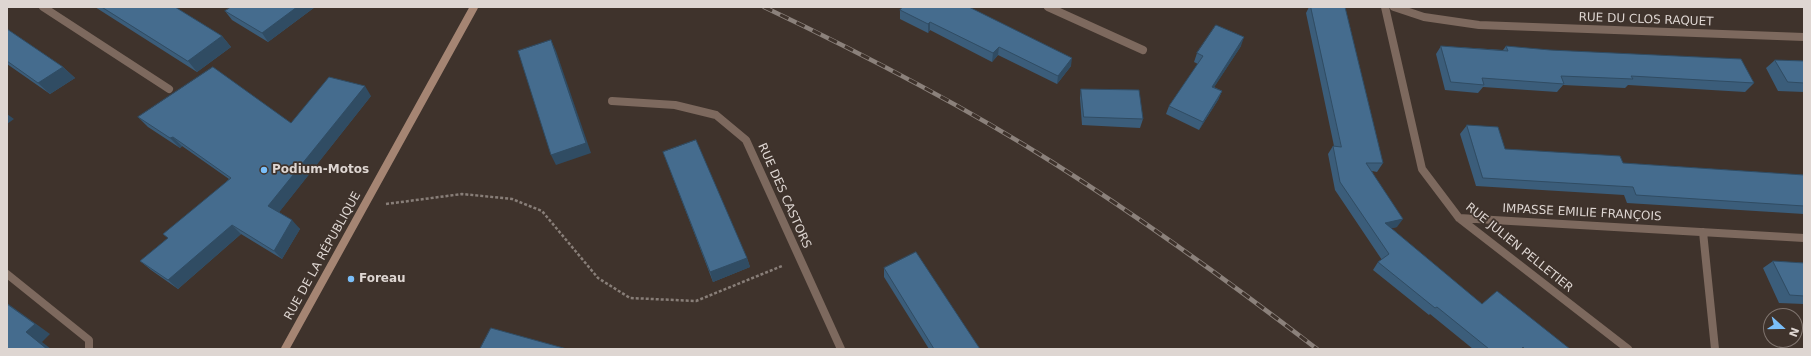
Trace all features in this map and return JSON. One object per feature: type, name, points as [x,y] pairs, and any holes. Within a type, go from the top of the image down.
[{"type":"main road","name":"RUE DE LA RÉPUBLIQUE","points":[[284,349],[474,7]]},
{"type":"street","points":[[43,7],[169,89]]},
{"type":"street","points":[[1048,7],[1061,9],[1143,50]]},
{"type":"street","name":"RUE JULIEN PELLETIER","points":[[1385,7],[1422,169],[1459,218],[1628,349]]},
{"type":"street","name":"RUE DU CLOS RAQUET","points":[[1394,7],[1424,17],[1479,25],[1804,37]]},
{"type":"street","name":"RUE DES CASTORS","points":[[612,102],[675,105],[716,115],[746,140],[841,349]]},
{"type":"street","name":"IMPASSE EMILIE FRANÇOIS","points":[[1459,218],[1804,238]]},
{"type":"street","points":[[1703,232],[1715,349]]},
{"type":"street","points":[[7,274],[89,340],[89,349]]},
{"type":"path","points":[[364,207],[462,194],[512,199],[542,211],[598,278],[630,298],[696,300],[800,259]]},
{"type":"building","points":[[102,7],[175,7],[222,36],[188,61]]},
{"type":"building","points":[[231,7],[297,7],[262,33],[225,11]]},
{"type":"building","points":[[903,7],[969,7],[1072,58],[1058,76],[999,47],[993,53],[930,22],[928,24],[900,10]]},
{"type":"building","points":[[1311,7],[1345,7],[1383,163],[1366,163],[1403,219],[1385,223],[1482,304],[1497,291],[1570,349],[1525,349],[1523,347],[1521,349],[1489,349],[1378,262],[1389,254],[1340,182],[1333,146],[1341,147]]},
{"type":"building","points":[[1216,25],[1244,37],[1212,87],[1222,91],[1203,122],[1169,106],[1203,56],[1197,53]]},
{"type":"building","points":[[7,29],[63,67],[38,83],[7,61]]},
{"type":"building","points":[[551,40],[586,143],[551,155],[518,51]]},
{"type":"building","points":[[1441,46],[1508,51],[1506,46],[1550,50],[1741,59],[1754,83],[1631,76],[1633,79],[1561,76],[1564,84],[1482,78],[1484,85],[1451,82]]},
{"type":"building","points":[[1775,60],[1804,61],[1804,83],[1788,82]]},
{"type":"building","points":[[213,67],[291,123],[329,77],[365,86],[268,206],[292,220],[274,251],[232,225],[168,280],[140,261],[168,238],[163,234],[231,178],[173,137],[170,138],[138,117]]},
{"type":"building","points":[[1081,89],[1139,90],[1143,119],[1084,117]]},
{"type":"building","points":[[1467,125],[1498,127],[1505,149],[1620,156],[1623,163],[1804,175],[1804,206],[1636,195],[1633,187],[1483,178]]},
{"type":"building","points":[[696,140],[747,258],[710,272],[663,152]]},
{"type":"building","points":[[916,252],[980,349],[934,349],[884,268]]},
{"type":"building","points":[[1773,261],[1804,263],[1804,296],[1790,295]]},
{"type":"building","points":[[7,304],[35,324],[26,332],[47,349],[7,349]]},
{"type":"building","points":[[491,328],[567,349],[480,349]]},
{"type":"railway","points":[[764,7],[911,80],[1052,162],[1187,252],[1317,349]]},
{"type":"place","name":"Podium-Motos","points":[[264,170]]},
{"type":"place","name":"Foreau","points":[[351,279]]}]
